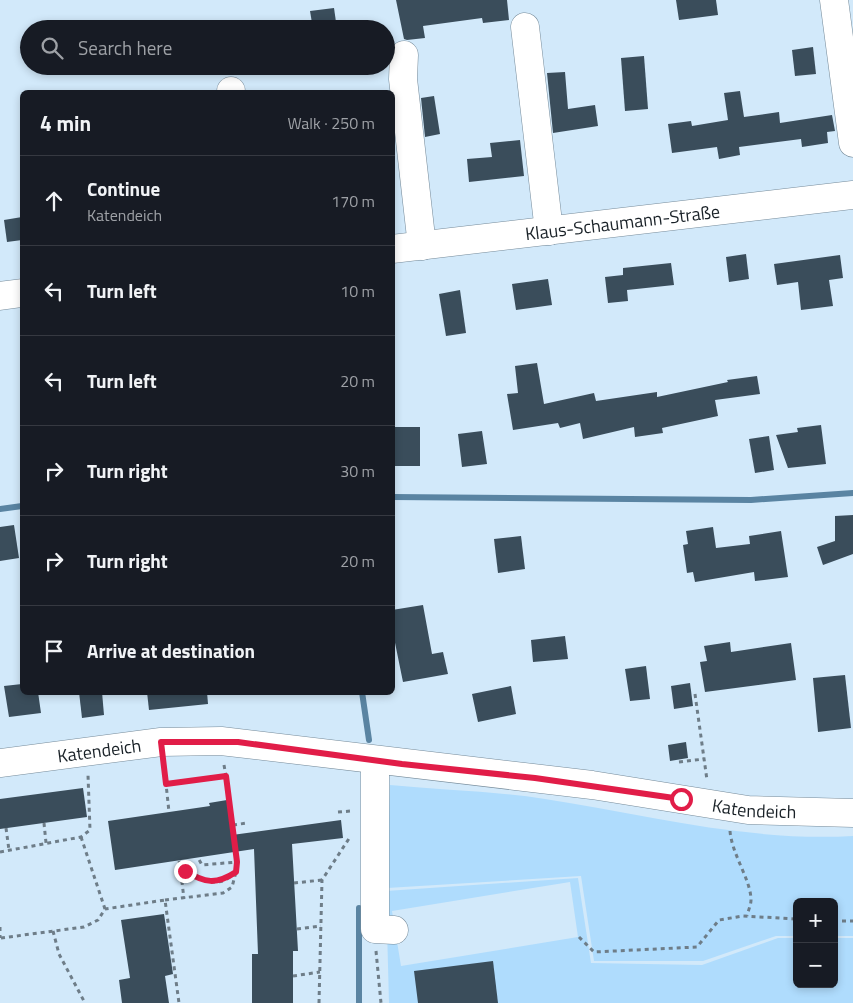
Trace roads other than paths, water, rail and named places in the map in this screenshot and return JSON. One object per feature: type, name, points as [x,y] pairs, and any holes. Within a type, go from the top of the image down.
[{"type":"street","points":[[834,0],[853,144]]},
{"type":"street","points":[[525,27],[549,231]]},
{"type":"street","points":[[404,55],[403,79],[422,246]]},
{"type":"street","name":"Klaus-Schaumann-Straße","points":[[395,249],[853,195]]},
{"type":"street","name":"Katendeich","points":[[0,763],[161,742],[238,742],[602,786],[721,806],[785,812],[853,813]]},
{"type":"street","points":[[375,760],[385,930]]},
{"type":"waterway","points":[[395,497],[751,500],[853,493]]},
{"type":"waterway","points":[[0,509],[20,506]]},
{"type":"waterway","points":[[362,695],[369,740]]},
{"type":"waterway","points":[[359,908],[359,1003]]}]
